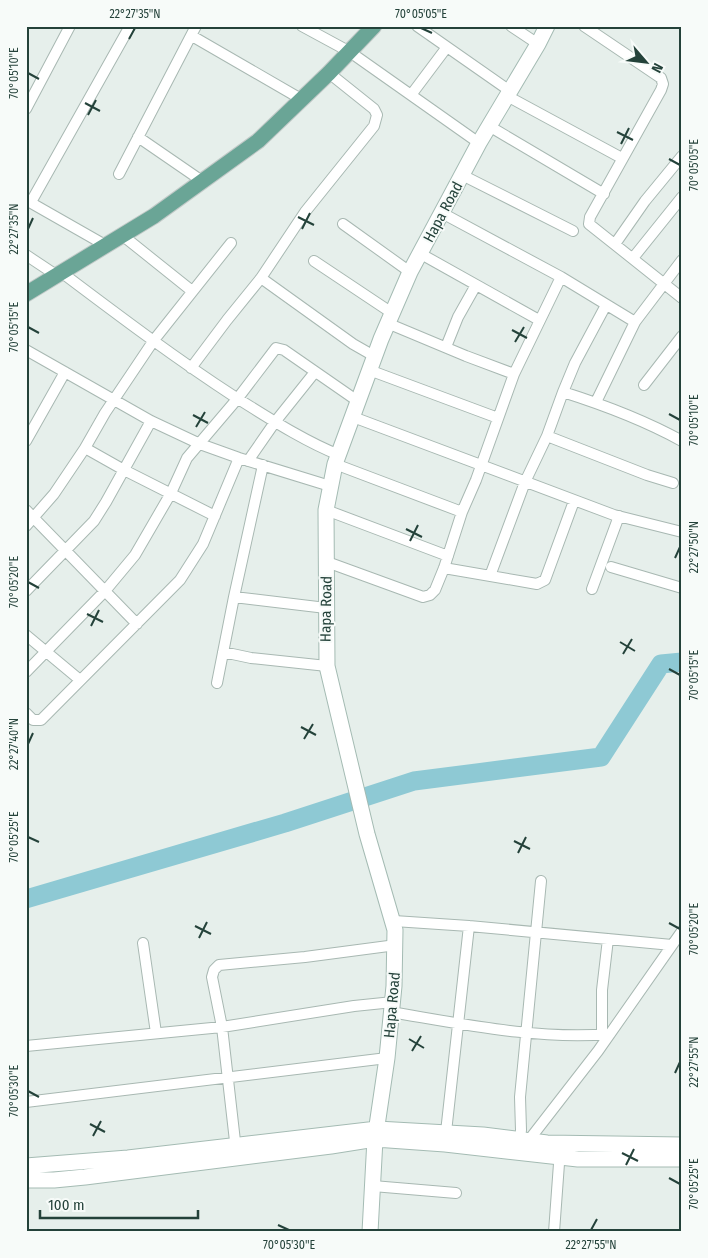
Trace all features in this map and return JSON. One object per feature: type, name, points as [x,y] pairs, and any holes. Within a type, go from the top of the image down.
[{"type":"main road","points":[[26,294],[154,216],[258,141],[330,73],[374,26]]},
{"type":"street","points":[[26,109],[70,26]]},
{"type":"street","points":[[105,245],[29,201],[130,26]]},
{"type":"street","points":[[119,174],[196,26]]},
{"type":"street","points":[[302,26],[350,52],[479,144]]},
{"type":"street","points":[[417,26],[508,93],[618,156]]},
{"type":"street","points":[[511,26],[538,44]]},
{"type":"street","name":"Hapa Road","points":[[370,1232],[376,1134],[387,1058],[396,945],[394,921],[367,834],[327,666],[326,510],[337,460],[374,356],[410,272],[489,126],[547,26]]},
{"type":"street","points":[[584,26],[661,78],[663,84],[662,90],[590,217],[589,224],[682,298]]},
{"type":"street","points":[[192,36],[301,99]]},
{"type":"street","points":[[411,95],[447,47]]},
{"type":"street","points":[[191,368],[261,278],[305,212],[377,121],[377,115],[370,104],[330,73]]},
{"type":"street","points":[[489,126],[604,194]]},
{"type":"street","points":[[138,136],[202,181]]},
{"type":"street","points":[[615,244],[645,201],[682,156]]},
{"type":"street","points":[[462,175],[573,231]]},
{"type":"street","points":[[633,258],[682,198]]},
{"type":"street","points":[[442,213],[561,278],[634,322]]},
{"type":"street","points":[[343,224],[410,272]]},
{"type":"street","points":[[122,235],[192,291]]},
{"type":"street","points":[[26,526],[54,494],[153,341],[231,243]]},
{"type":"street","points":[[421,254],[539,320]]},
{"type":"street","points":[[26,255],[59,273],[191,368],[275,422],[322,448],[337,460],[462,512]]},
{"type":"street","points":[[596,402],[634,322],[682,260]]},
{"type":"street","points":[[314,261],[390,318],[446,347],[514,374]]},
{"type":"street","points":[[261,278],[353,344],[374,356]]},
{"type":"street","points":[[327,562],[423,597],[430,595],[444,568],[462,512],[482,464],[514,374],[561,278]]},
{"type":"street","points":[[446,347],[458,317],[476,285]]},
{"type":"street","points":[[490,576],[525,482],[547,436],[575,363],[606,305]]},
{"type":"street","points":[[644,385],[682,336]]},
{"type":"street","points":[[26,672],[105,591],[135,555],[171,494],[187,458],[238,398],[276,348],[284,350],[359,402]]},
{"type":"street","points":[[27,353],[65,372],[150,421],[200,444],[330,486]]},
{"type":"street","points":[[370,370],[498,418]]},
{"type":"street","points":[[26,441],[65,372]]},
{"type":"street","points":[[26,713],[33,720],[41,720],[180,580],[203,544],[243,459],[315,372]]},
{"type":"street","points":[[563,392],[596,402],[682,441]]},
{"type":"street","points":[[353,417],[482,464],[574,501],[619,516],[680,529]]},
{"type":"street","points":[[26,591],[94,521],[150,421]]},
{"type":"street","points":[[547,436],[647,475],[673,482]]},
{"type":"street","points":[[85,448],[215,516]]},
{"type":"street","points":[[217,682],[263,465]]},
{"type":"street","points":[[444,568],[537,584],[545,580],[574,501]]},
{"type":"street","points":[[26,510],[137,624]]},
{"type":"street","points":[[326,510],[448,556]]},
{"type":"street","points":[[592,589],[619,516]]},
{"type":"street","points":[[611,567],[682,588]]},
{"type":"street","points":[[234,597],[326,608]]},
{"type":"street","points":[[26,635],[80,680]]},
{"type":"street","points":[[223,652],[251,658],[327,666]]},
{"type":"street","points":[[525,1140],[520,1097],[541,881]]},
{"type":"street","points":[[394,921],[672,945]]},
{"type":"street","points":[[446,1132],[469,926]]},
{"type":"street","points":[[525,1140],[598,1051],[606,1034],[682,931]]},
{"type":"street","points":[[606,1034],[602,990],[608,939]]},
{"type":"street","points":[[143,943],[156,1033]]},
{"type":"street","points":[[236,1152],[222,1027],[212,977],[214,970],[219,965],[305,957],[396,945]]},
{"type":"street","points":[[26,1046],[222,1027],[354,1006],[392,1007],[458,1023],[525,1032],[585,1036],[606,1034]]},
{"type":"street","points":[[26,1102],[387,1058]]},
{"type":"street","points":[[26,1180],[85,1177],[236,1152],[376,1134],[446,1132],[525,1140],[560,1150],[578,1159],[682,1159]]},
{"type":"street","points":[[376,1134],[445,1144],[560,1150],[682,1145]]},
{"type":"street","points":[[554,1232],[560,1150]]},
{"type":"street","points":[[26,1166],[236,1152]]},
{"type":"street","points":[[373,1186],[456,1193]]},
{"type":"waterway","points":[[26,899],[285,823],[414,781],[601,757],[661,664],[682,662]]}]
